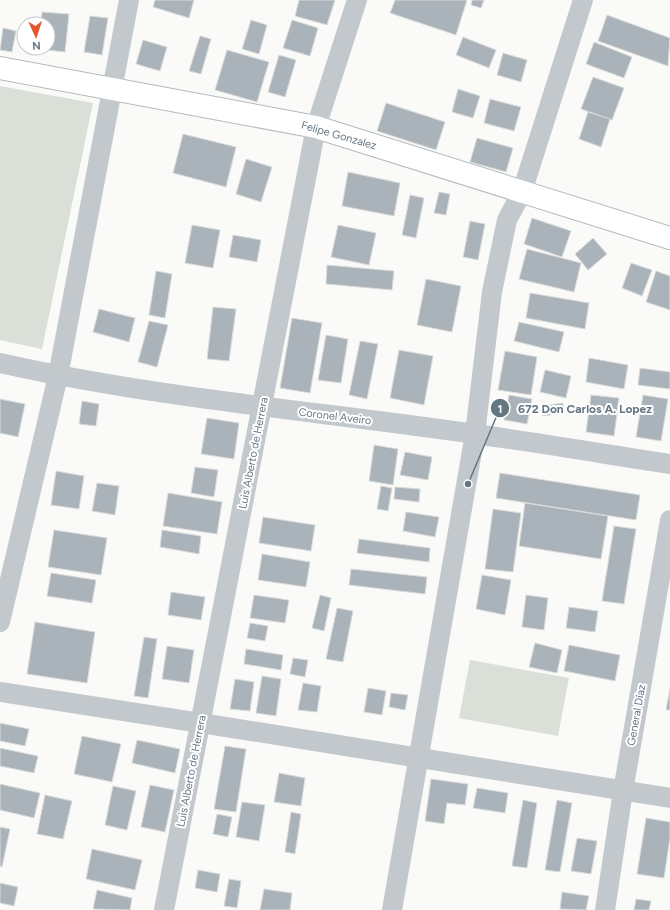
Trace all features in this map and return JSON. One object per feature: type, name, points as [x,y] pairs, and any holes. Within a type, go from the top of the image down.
[{"type":"street","points":[[0,622],[58,376],[129,0]]},
{"type":"street","name":"Luis Alberto de Herrera","points":[[164,910],[316,127],[357,0]]},
{"type":"street","points":[[392,910],[420,759],[475,434],[492,292],[507,220],[522,192],[583,0]]},
{"type":"street","name":"Felipe Gonzalez","points":[[0,68],[316,127],[670,238]]},
{"type":"street","name":"Coronel Aveiro","points":[[0,363],[58,376],[262,406],[475,434],[670,464]]},
{"type":"street","name":"General Díaz","points":[[605,910],[623,791],[670,520]]},
{"type":"street","points":[[0,692],[670,798]]},
{"type":"shaded area","points":[[0,86],[93,103],[42,349],[0,340]]},
{"type":"shaded area","points":[[470,660],[569,678],[558,736],[459,718]]},
{"type":"building","points":[[155,0],[194,0],[189,18],[153,7]]},
{"type":"building","points":[[299,0],[335,0],[327,25],[295,16]]},
{"type":"building","points":[[395,0],[467,0],[456,35],[390,13]]},
{"type":"building","points":[[472,0],[484,0],[481,8],[471,5]]},
{"type":"building","points":[[42,12],[69,14],[65,52],[56,51],[56,16],[42,16]]},
{"type":"building","points":[[607,15],[670,38],[668,66],[598,41]]},
{"type":"building","points":[[90,16],[108,18],[102,55],[84,52]]},
{"type":"building","points":[[251,20],[267,25],[259,54],[242,49]]},
{"type":"building","points":[[292,20],[318,28],[310,56],[283,48]]},
{"type":"building","points":[[3,28],[16,31],[12,52],[0,50]]},
{"type":"building","points":[[200,36],[211,39],[201,74],[189,71]]},
{"type":"building","points":[[463,37],[496,50],[489,68],[456,55]]},
{"type":"building","points":[[143,40],[167,47],[160,71],[136,64]]},
{"type":"building","points":[[594,42],[632,57],[624,78],[586,64]]},
{"type":"building","points":[[227,50],[269,62],[257,102],[215,90]]},
{"type":"building","points":[[503,53],[527,60],[521,82],[497,75]]},
{"type":"building","points":[[279,55],[296,60],[285,97],[268,92]]},
{"type":"building","points":[[593,77],[624,88],[612,120],[581,109]]},
{"type":"building","points":[[458,89],[480,96],[473,118],[452,112]]},
{"type":"building","points":[[490,99],[521,107],[514,131],[484,123]]},
{"type":"building","points":[[386,103],[445,122],[436,150],[377,131]]},
{"type":"building","points":[[588,112],[610,119],[601,147],[579,139]]},
{"type":"building","points":[[183,134],[236,147],[226,187],[173,173]]},
{"type":"building","points":[[477,138],[513,148],[506,172],[470,162]]},
{"type":"building","points":[[246,159],[272,167],[261,202],[236,194]]},
{"type":"building","points":[[348,172],[400,183],[394,216],[342,206]]},
{"type":"building","points":[[439,192],[450,194],[446,215],[434,213]]},
{"type":"building","points":[[410,195],[424,198],[416,238],[402,235]]},
{"type":"building","points":[[532,218],[571,231],[562,257],[524,244]]},
{"type":"building","points":[[470,221],[485,224],[478,260],[463,257]]},
{"type":"building","points":[[192,225],[220,230],[213,268],[185,263]]},
{"type":"building","points":[[338,225],[376,233],[369,265],[331,257]]},
{"type":"building","points":[[233,235],[261,240],[257,262],[229,257]]},
{"type":"building","points":[[593,238],[607,254],[588,270],[575,254]]},
{"type":"building","points":[[527,249],[581,263],[574,292],[519,279]]},
{"type":"building","points":[[631,263],[652,270],[642,296],[622,288]]},
{"type":"building","points":[[327,265],[394,271],[392,290],[326,284]]},
{"type":"building","points":[[156,271],[172,274],[165,318],[149,315]]},
{"type":"building","points":[[656,271],[670,276],[670,310],[646,302]]},
{"type":"building","points":[[426,279],[461,286],[452,332],[417,325]]},
{"type":"building","points":[[530,293],[589,303],[585,329],[526,318]]},
{"type":"building","points":[[213,307],[236,309],[229,361],[207,359]]},
{"type":"building","points":[[99,309],[135,318],[129,342],[93,332]]},
{"type":"building","points":[[292,318],[322,323],[310,393],[280,388]]},
{"type":"building","points":[[149,321],[168,325],[157,367],[138,362]]},
{"type":"building","points":[[519,322],[564,332],[559,352],[514,341]]},
{"type":"building","points":[[326,335],[348,339],[341,383],[318,380]]},
{"type":"building","points":[[360,341],[378,344],[367,399],[349,395]]},
{"type":"building","points":[[399,350],[433,356],[424,405],[390,398]]},
{"type":"building","points":[[505,351],[537,357],[531,395],[498,390]]},
{"type":"building","points":[[589,358],[628,365],[624,389],[586,382]]},
{"type":"building","points":[[640,368],[670,372],[670,389],[638,385]]},
{"type":"building","points":[[545,370],[571,376],[566,398],[540,392]]},
{"type":"building","points":[[509,395],[532,399],[527,424],[504,420]]},
{"type":"building","points":[[591,395],[619,398],[614,436],[586,432]]},
{"type":"building","points":[[643,395],[668,399],[661,441],[636,437]]},
{"type":"building","points":[[0,399],[25,404],[18,437],[0,433]]},
{"type":"building","points":[[82,401],[99,404],[96,426],[79,424]]},
{"type":"building","points":[[563,403],[564,413],[543,416],[542,406]]},
{"type":"building","points":[[207,418],[239,423],[234,459],[201,454]]},
{"type":"building","points":[[374,445],[398,449],[393,485],[369,481]]},
{"type":"building","points":[[405,452],[432,457],[428,480],[400,475]]},
{"type":"building","points":[[195,467],[218,470],[214,497],[191,493]]},
{"type":"building","points":[[56,471],[84,476],[79,509],[51,505]]},
{"type":"building","points":[[500,473],[640,495],[636,520],[496,498]]},
{"type":"building","points":[[97,483],[119,486],[115,515],[92,511]]},
{"type":"building","points":[[381,486],[392,488],[388,511],[377,509]]},
{"type":"building","points":[[395,487],[420,489],[419,502],[394,499]]},
{"type":"building","points":[[168,493],[222,502],[217,534],[163,526]]},
{"type":"building","points":[[525,503],[608,516],[601,559],[519,546]]},
{"type":"building","points":[[493,509],[521,513],[513,572],[485,569]]},
{"type":"building","points":[[406,512],[439,517],[435,537],[403,531]]},
{"type":"building","points":[[263,517],[315,525],[311,551],[259,543]]},
{"type":"building","points":[[614,526],[636,529],[624,604],[602,601]]},
{"type":"building","points":[[54,530],[107,538],[101,575],[48,567]]},
{"type":"building","points":[[162,530],[201,536],[199,554],[160,547]]},
{"type":"building","points":[[359,539],[430,548],[429,562],[357,553]]},
{"type":"building","points":[[262,554],[310,562],[306,587],[258,580]]},
{"type":"building","points":[[351,569],[427,577],[425,594],[349,585]]},
{"type":"building","points":[[51,573],[96,580],[92,603],[47,596]]},
{"type":"building","points":[[482,575],[511,580],[505,615],[476,609]]},
{"type":"building","points":[[171,592],[205,597],[201,620],[168,615]]},
{"type":"building","points":[[254,595],[289,600],[285,623],[250,618]]},
{"type":"building","points":[[320,595],[331,598],[324,631],[312,628]]},
{"type":"building","points":[[526,595],[548,598],[544,630],[522,627]]},
{"type":"building","points":[[569,607],[598,611],[595,632],[566,628]]},
{"type":"building","points":[[337,608],[353,611],[343,662],[326,659]]},
{"type":"building","points":[[35,622],[95,632],[87,683],[27,674]]},
{"type":"building","points":[[250,623],[268,626],[265,641],[247,638]]},
{"type":"building","points":[[144,637],[157,639],[148,698],[134,696]]},
{"type":"building","points":[[535,643],[562,650],[557,673],[529,667]]},
{"type":"building","points":[[569,645],[620,655],[615,681],[564,671]]},
{"type":"building","points":[[167,646],[194,650],[189,683],[162,679]]},
{"type":"building","points":[[246,649],[283,655],[281,670],[244,664]]},
{"type":"building","points":[[293,658],[308,660],[305,677],[290,674]]},
{"type":"building","points":[[262,676],[281,679],[276,716],[256,713]]},
{"type":"building","points":[[235,679],[254,682],[250,711],[230,709]]},
{"type":"building","points":[[303,683],[321,686],[317,712],[298,710]]},
{"type":"building","points":[[368,688],[386,691],[382,715],[364,712]]},
{"type":"building","points":[[670,688],[670,710],[666,710]]},
{"type":"building","points":[[391,693],[408,695],[405,710],[389,707]]},
{"type":"building","points":[[0,723],[29,729],[25,746],[0,741]]},
{"type":"building","points":[[82,736],[121,744],[112,782],[74,774]]},
{"type":"building","points":[[137,740],[180,749],[175,773],[132,763]]},
{"type":"building","points":[[225,746],[246,749],[236,812],[214,809]]},
{"type":"building","points":[[0,748],[38,756],[34,773],[0,766]]},
{"type":"building","points":[[279,773],[305,778],[301,806],[274,802]]},
{"type":"building","points":[[431,779],[468,784],[465,805],[447,803],[444,824],[425,821]]},
{"type":"building","points":[[0,784],[40,793],[34,818],[0,810]]},
{"type":"building","points":[[150,785],[174,790],[165,832],[141,827]]},
{"type":"building","points":[[113,786],[136,791],[127,830],[105,825]]},
{"type":"building","points":[[477,788],[508,793],[505,813],[473,808]]},
{"type":"building","points":[[45,795],[72,801],[63,839],[37,834]]},
{"type":"building","points":[[523,800],[537,803],[527,868],[512,866]]},
{"type":"building","points":[[557,800],[572,803],[560,872],[545,870]]},
{"type":"building","points":[[242,802],[265,805],[259,841],[236,837]]},
{"type":"building","points":[[291,812],[301,814],[295,854],[285,852]]},
{"type":"building","points":[[217,814],[232,817],[228,837],[213,834]]},
{"type":"building","points":[[646,818],[670,822],[670,838],[664,878],[637,874]]},
{"type":"building","points":[[0,827],[10,829],[2,867],[0,866]]},
{"type":"building","points":[[577,838],[597,841],[591,874],[571,871]]},
{"type":"building","points":[[92,849],[142,860],[135,890],[86,879]]},
{"type":"building","points":[[198,870],[220,874],[217,892],[195,888]]},
{"type":"building","points":[[229,879],[241,881],[237,908],[224,906]]},
{"type":"building","points":[[0,883],[18,887],[14,906],[0,903]]},
{"type":"building","points":[[264,889],[292,893],[290,910],[260,910]]},
{"type":"building","points":[[97,890],[132,898],[130,910],[93,909]]},
{"type":"building","points":[[562,892],[589,896],[586,910],[560,909]]},
{"type":"building","points":[[636,899],[651,901],[649,910],[634,910]]},
{"type":"place","name":"672 Don Carlos A. Lopez","points":[[468,484]]}]
